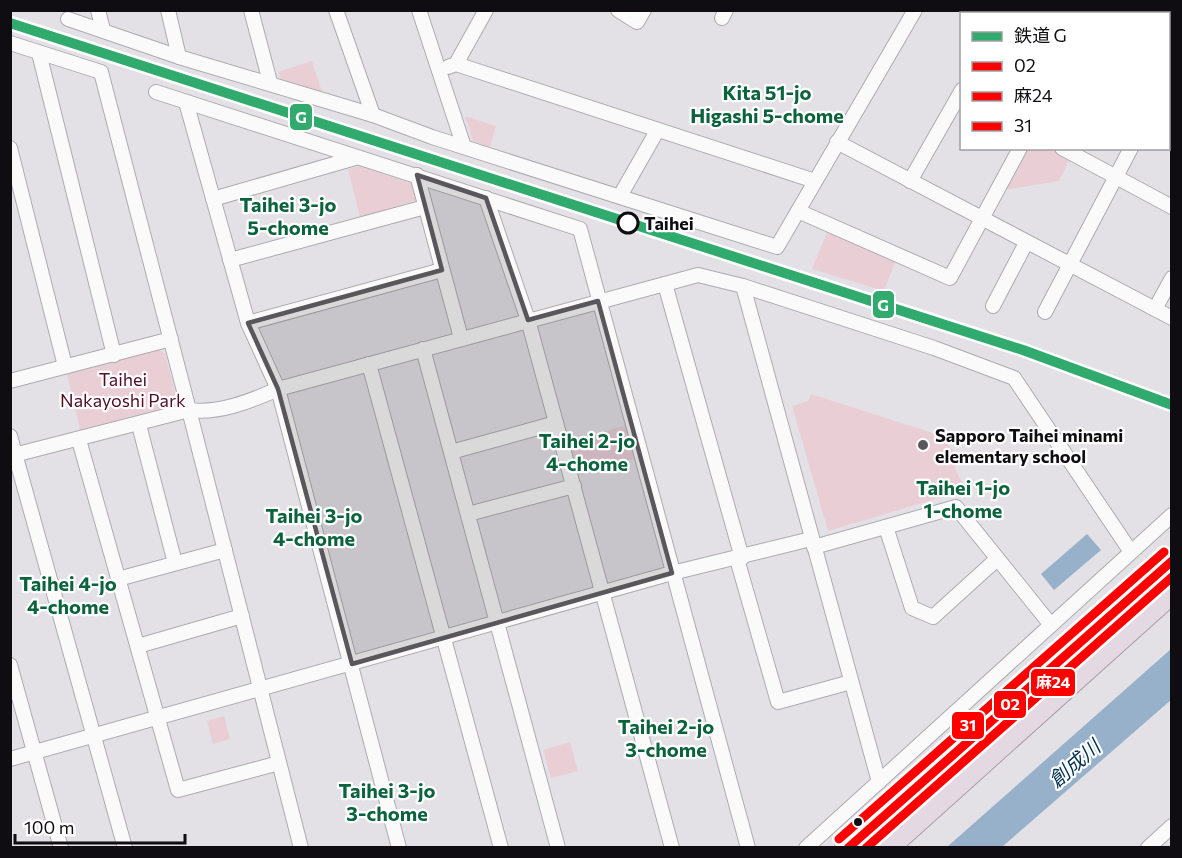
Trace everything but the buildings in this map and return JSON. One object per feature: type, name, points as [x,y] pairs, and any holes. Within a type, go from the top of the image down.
[{"type":"highway","points":[[847,848],[1172,561]]},
{"type":"highway","points":[[886,848],[1172,591]]},
{"type":"street","points":[[98,10],[103,30]]},
{"type":"street","points":[[168,10],[179,57]]},
{"type":"street","points":[[251,10],[270,82]]},
{"type":"street","points":[[336,10],[373,115]]},
{"type":"street","points":[[419,10],[441,70],[464,147]]},
{"type":"street","points":[[441,70],[456,64],[486,10]]},
{"type":"street","points":[[618,10],[637,22],[644,10]]},
{"type":"street","points":[[68,19],[179,57],[270,82],[777,247],[915,10]]},
{"type":"street","points":[[10,44],[101,72],[301,848]]},
{"type":"street","points":[[39,53],[114,355]]},
{"type":"street","points":[[456,64],[815,181]]},
{"type":"street","points":[[156,92],[580,229],[748,848]]},
{"type":"street","points":[[910,181],[960,94]]},
{"type":"street","points":[[186,102],[248,323],[278,389],[399,848]]},
{"type":"street","points":[[620,196],[657,130]]},
{"type":"street","points":[[837,142],[1068,266],[1172,318]]},
{"type":"street","points":[[10,148],[65,366]]},
{"type":"street","points":[[798,211],[950,278],[1019,150]]},
{"type":"street","points":[[1066,150],[1172,207]]},
{"type":"street","points":[[1045,312],[1130,150]]},
{"type":"street","points":[[213,199],[356,157]]},
{"type":"street","points":[[417,175],[461,338]]},
{"type":"street","points":[[486,198],[528,320],[672,848]]},
{"type":"street","points":[[230,260],[425,207]]},
{"type":"street","points":[[993,306],[1026,243]]},
{"type":"street","points":[[248,323],[442,270]]},
{"type":"street","points":[[13,455],[79,440],[189,410],[207,412],[257,399],[278,389],[598,301],[698,276],[713,277],[934,348],[1014,378],[1131,552]]},
{"type":"street","points":[[1155,309],[1172,278]]},
{"type":"street","points":[[666,284],[778,702],[851,682]]},
{"type":"street","points":[[743,286],[879,782]]},
{"type":"street","points":[[10,381],[171,339]]},
{"type":"street","points":[[423,349],[558,848]]},
{"type":"street","points":[[369,364],[501,848]]},
{"type":"street","points":[[451,452],[556,423]]},
{"type":"street","points":[[139,424],[175,563]]},
{"type":"street","points":[[10,436],[13,455],[95,735],[125,848]]},
{"type":"street","points":[[79,440],[178,790],[279,763]]},
{"type":"street","points":[[468,514],[574,486]]},
{"type":"street","points":[[10,759],[498,624],[672,573],[886,527],[956,507],[1051,625]]},
{"type":"street","points":[[806,848],[1172,515]]},
{"type":"street","points":[[886,527],[912,608],[933,617],[997,559]]},
{"type":"street","points":[[118,579],[225,550]]},
{"type":"street","points":[[138,646],[242,616]]},
{"type":"street","points":[[10,664],[61,848]]},
{"type":"street","points":[[1148,848],[1172,826]]},
{"type":"highlighted area","points":[[417,175],[486,198],[528,320],[598,301],[672,573],[352,664],[278,389],[248,323],[442,270]]},
{"type":"green space","points":[[312,61],[324,98],[282,83],[278,72]]},
{"type":"green space","points":[[465,116],[496,126],[490,147],[473,141]]},
{"type":"green space","points":[[1025,150],[1052,150],[1070,158],[1059,181],[1005,190]]},
{"type":"green space","points":[[360,166],[412,184],[416,200],[360,218],[348,169]]},
{"type":"green space","points":[[827,232],[895,262],[884,291],[812,269]]},
{"type":"green space","name":"Taihei Nakayoshi Park","points":[[160,350],[165,354],[177,400],[171,406],[80,430],[67,374]]},
{"type":"green space","points":[[811,394],[942,436],[961,462],[954,467],[966,490],[828,531],[792,406],[808,401]]},
{"type":"green space","points":[[627,425],[636,458],[579,475],[570,442]]},
{"type":"green space","points":[[224,716],[230,739],[213,744],[207,721]]},
{"type":"green space","points":[[570,742],[578,771],[551,778],[543,750]]},
{"type":"water","points":[[1087,534],[1101,550],[1054,590],[1041,574]]},
{"type":"water","name":"創成川","points":[[1171,649],[1171,700],[1002,847],[947,847]]},
{"type":"rail line","name":"G","points":[[10,23],[1023,350],[1172,405]]},
{"type":"transit line","name":"31","points":[[839,839],[1164,552]]},
{"type":"transit line","name":"02","points":[[848,848],[1172,561]]},
{"type":"transit line","name":"麻24","points":[[866,848],[1172,577]]},
{"type":"place","name":"Taihei","points":[[628,223]]},
{"type":"place","name":"Sapporo Taihei minami elementary school","points":[[923,445]]},
{"type":"district","name":"Kita 51-jo Higashi 5-chome","points":[[767,104]]},
{"type":"district","name":"Taihei 3-jo 5-chome","points":[[288,216]]},
{"type":"district","name":"Taihei 2-jo 4-chome","points":[[587,452]]},
{"type":"district","name":"Taihei 1-jo 1-chome","points":[[963,498]]},
{"type":"district","name":"Taihei 3-jo 4-chome","points":[[314,526]]},
{"type":"district","name":"Taihei 4-jo 4-chome","points":[[68,594]]},
{"type":"district","name":"Taihei 2-jo 3-chome","points":[[666,738]]},
{"type":"district","name":"Taihei 3-jo 3-chome","points":[[387,802]]}]
